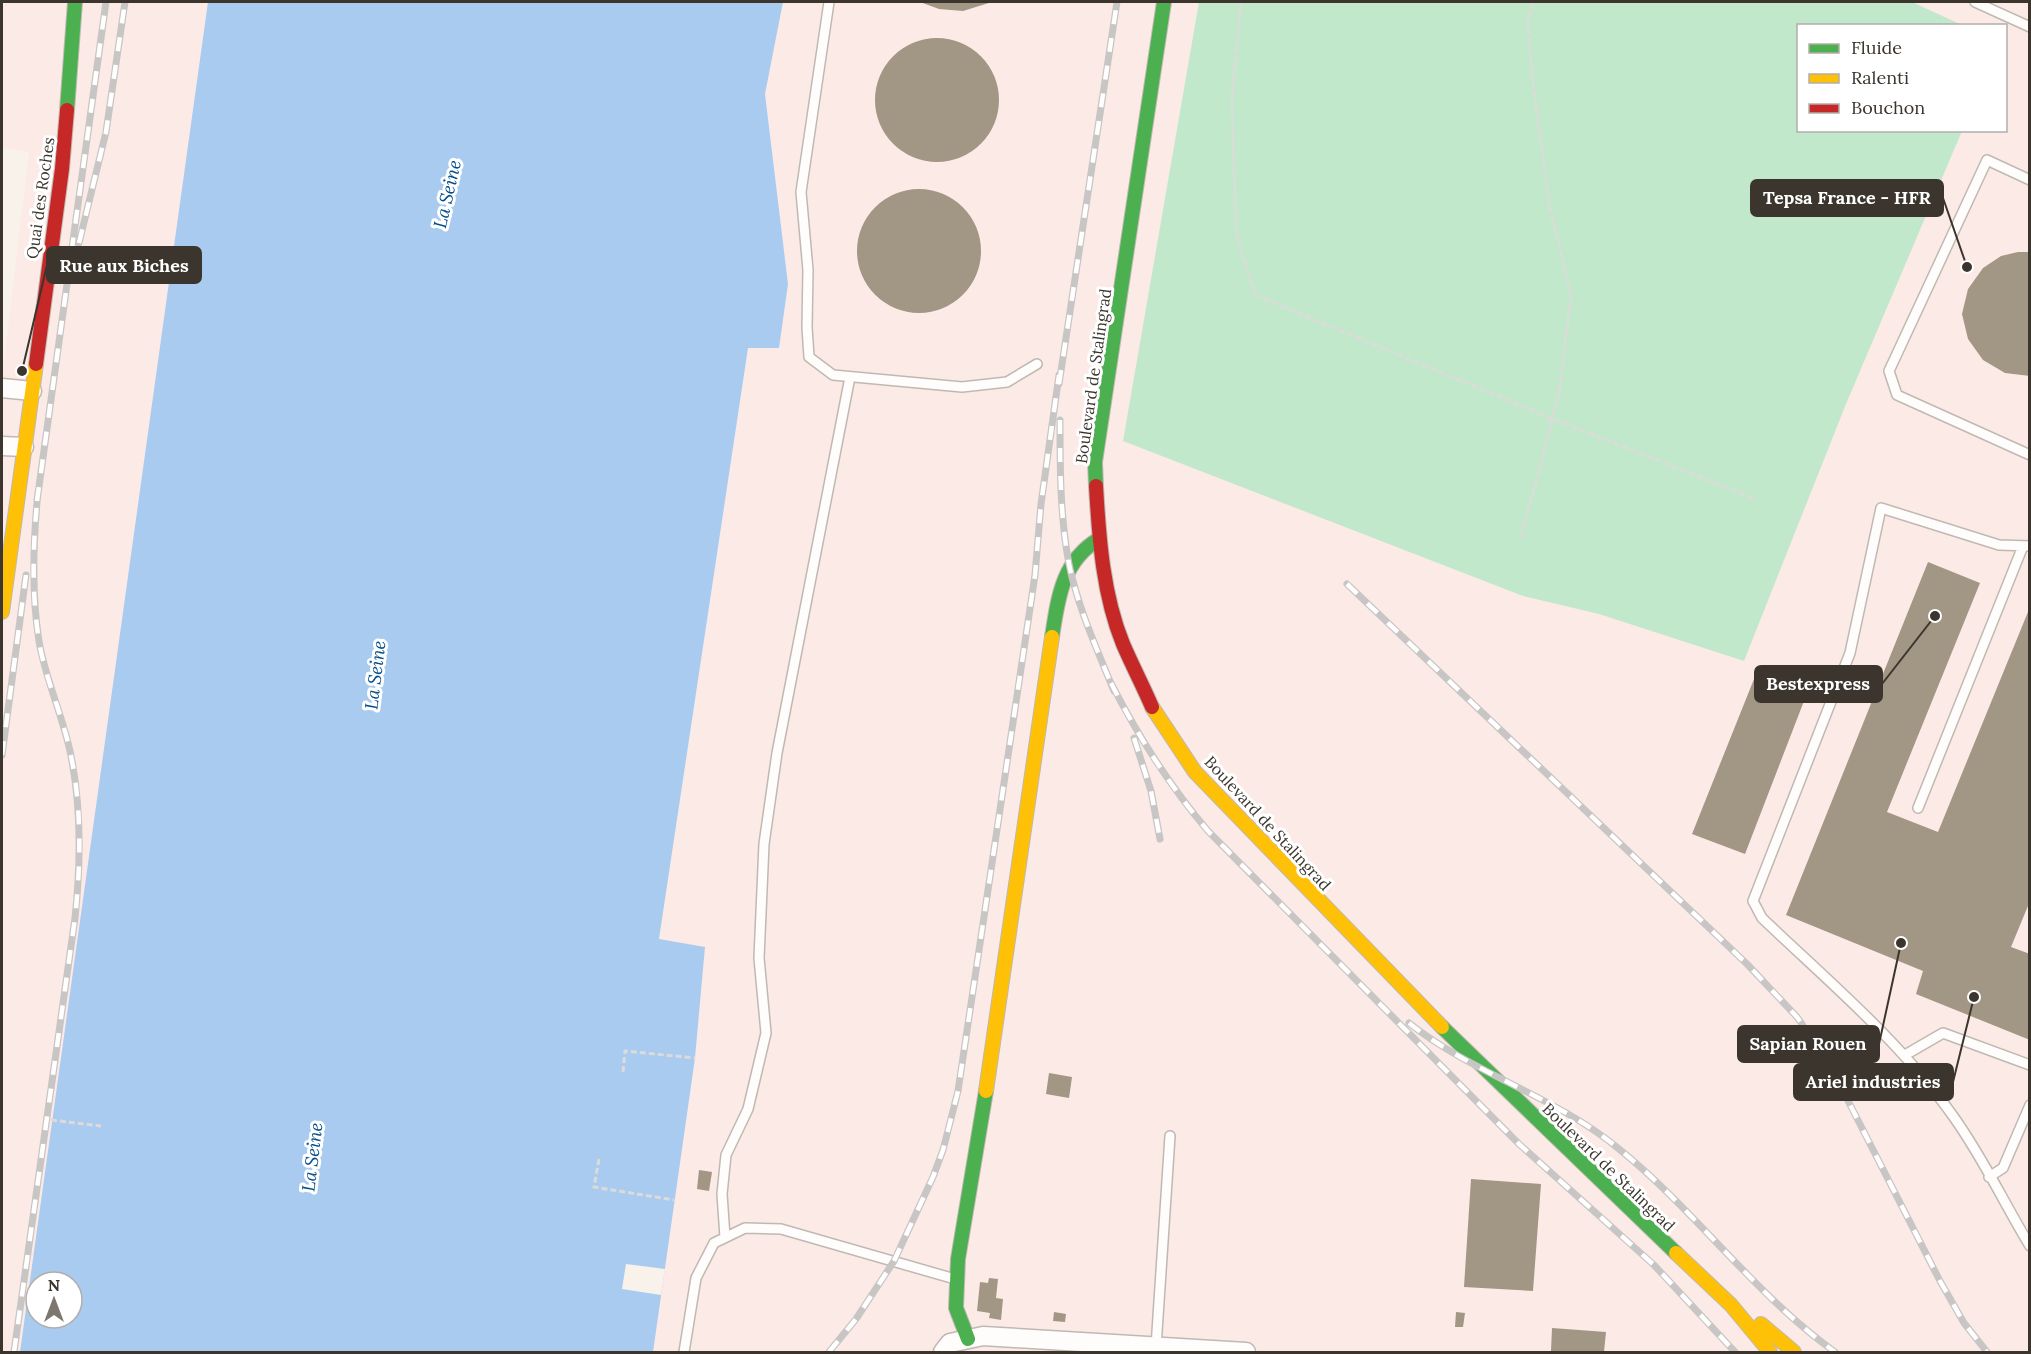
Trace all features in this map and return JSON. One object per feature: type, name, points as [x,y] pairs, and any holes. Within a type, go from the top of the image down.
[{"type":"street","name":"Quai des Roches","points":[[2,612],[62,170],[66,131],[67,74],[75,2]]},
{"type":"street","name":"Boulevard de Stalingrad","points":[[1164,2],[1095,462],[1099,538],[1105,581],[1123,643],[1156,715],[1195,772],[1482,1068],[1731,1305],[1769,1352]]},
{"type":"street","points":[[2,388],[31,396]]},
{"type":"street","points":[[2,399],[31,396]]},
{"type":"street","points":[[2,446],[24,447]]},
{"type":"street","points":[[968,1339],[956,1308],[958,1259],[985,1097],[1058,599],[1070,564],[1077,553],[1099,538]]},
{"type":"street","name":"Boulevard de Stalingrad","points":[[1731,1305],[1767,1327],[1794,1353]]},
{"type":"street","points":[[943,1353],[950,1342],[983,1336],[1246,1353]]},
{"type":"lane","points":[[829,2],[801,192],[808,270],[809,357],[833,375],[962,387],[1007,382],[1037,364]]},
{"type":"lane","points":[[1976,2],[2030,27]]},
{"type":"lane","points":[[2030,180],[1987,160],[1889,371],[1897,395],[2030,455]]},
{"type":"lane","points":[[725,1237],[722,1194],[726,1155],[748,1109],[766,1033],[759,958],[767,821],[777,753],[850,377]]},
{"type":"lane","points":[[1918,808],[2026,546],[1999,545],[1881,508],[1850,653],[1753,901],[1762,918],[1905,1055],[1954,1116],[2030,1246]]},
{"type":"lane","points":[[1905,1055],[1943,1033],[2030,1065]]},
{"type":"lane","points":[[1989,1177],[2003,1168],[2030,1105]]},
{"type":"lane","points":[[1156,1347],[1170,1137]]},
{"type":"lane","points":[[684,1353],[696,1278],[714,1243],[745,1228],[781,1229],[957,1280]]},
{"type":"path","points":[[1241,2],[1232,99],[1236,233],[1255,295],[1553,419],[1753,498]]},
{"type":"path","points":[[1521,538],[1559,394],[1571,296],[1549,203],[1532,76],[1528,22],[1532,2]]},
{"type":"path","points":[[623,1072],[625,1051],[695,1058]]},
{"type":"path","points":[[51,1120],[101,1126]]},
{"type":"path","points":[[599,1159],[594,1187],[674,1200]]},
{"type":"shaded area","points":[[2,2],[297,2],[90,1352],[2,1352],[2,379],[29,152],[2,147]]},
{"type":"shaded area","points":[[783,2],[2029,2],[2029,1352],[652,1352],[695,1058],[705,947],[659,940],[748,348],[779,347],[788,284],[765,94]]},
{"type":"green space","points":[[1199,2],[1912,2],[1960,24],[1797,24],[1797,132],[1962,132],[1846,404],[1744,661],[1599,614],[1523,596],[1123,441]]},
{"type":"water","name":"La Seine","points":[[208,2],[783,2],[765,94],[788,284],[779,348],[748,348],[659,939],[705,947],[695,1058],[653,1352],[20,1352],[24,1323],[24,1330],[84,1330],[84,1270],[31,1270]]},
{"type":"pier","points":[[626,1264],[665,1269],[661,1295],[622,1289]]},
{"type":"building","points":[[920,2],[992,2],[963,11],[939,9]]},
{"type":"building","points":[[937,38],[961,42],[981,56],[995,76],[999,100],[995,124],[981,144],[961,158],[937,162],[913,158],[893,144],[879,124],[875,100],[879,76],[893,56],[913,42]]},
{"type":"building","points":[[919,189],[943,194],[954,199],[963,207],[971,216],[976,227],[981,251],[976,275],[971,286],[963,295],[954,303],[943,308],[919,313],[895,308],[884,303],[875,295],[867,286],[862,275],[857,251],[862,227],[867,216],[875,207],[884,199],[895,194]]},
{"type":"building","points":[[2030,252],[2030,376],[2005,373],[1983,360],[1968,339],[1962,314],[1968,289],[1983,268],[2001,256]]},
{"type":"building","points":[[1928,562],[1980,583],[1887,812],[1938,832],[2030,607],[2030,901],[2011,947],[2030,954],[2030,1040],[1916,994],[1923,971],[1786,915]]},
{"type":"building","points":[[1758,669],[1809,688],[1745,854],[1692,834]]},
{"type":"building","points":[[1049,1073],[1072,1077],[1069,1098],[1046,1094]]},
{"type":"building","points":[[699,1170],[712,1172],[709,1191],[697,1189]]},
{"type":"building","points":[[1471,1179],[1541,1184],[1533,1291],[1464,1287]]},
{"type":"building","points":[[989,1278],[998,1279],[996,1298],[1003,1299],[1001,1320],[989,1318],[990,1313],[977,1311],[980,1282],[988,1283]]},
{"type":"building","points":[[1054,1312],[1066,1314],[1065,1322],[1053,1321]]},
{"type":"building","points":[[1456,1312],[1465,1313],[1463,1327],[1455,1327]]},
{"type":"building","points":[[1552,1328],[1606,1332],[1604,1352],[1551,1351]]},
{"type":"railway","points":[[37,501],[106,2]]},
{"type":"railway","points":[[79,243],[106,132],[125,2]]},
{"type":"railway","points":[[1059,384],[1117,2]]},
{"type":"railway","points":[[829,1352],[856,1319],[894,1261],[933,1177],[943,1150],[958,1091],[1035,575],[1041,504],[1059,375]]},
{"type":"railway","points":[[1060,420],[1062,510],[1069,564],[1083,612],[1114,691]]},
{"type":"railway","points":[[14,1352],[75,918],[79,855],[74,772],[67,737],[42,655],[36,622],[34,566],[38,492]]},
{"type":"railway","points":[[2,755],[26,575]]},
{"type":"railway","points":[[1347,584],[1747,964],[1797,1017],[1840,1085],[1940,1281],[1964,1323],[1987,1352]]},
{"type":"railway","points":[[1111,683],[1155,760],[1208,831],[1519,1144],[1654,1265],[1735,1352]]},
{"type":"railway","points":[[1134,738],[1151,791],[1160,839]]},
{"type":"railway","points":[[1409,1023],[1460,1057],[1568,1114],[1619,1149],[1674,1199],[1778,1305],[1835,1352]]},
{"type":"traffic: fast","points":[[67,110],[75,2]]},
{"type":"traffic: fast","points":[[1096,486],[1095,462],[1164,2]]},
{"type":"traffic: fast","points":[[1052,637],[1060,595],[1069,569],[1077,558],[1099,539]]},
{"type":"traffic: fast","points":[[1442,1027],[1676,1253]]},
{"type":"traffic: fast","points":[[968,1339],[956,1308],[958,1259],[986,1091]]},
{"type":"traffic: slow","points":[[2,612],[36,364]]},
{"type":"traffic: slow","points":[[986,1091],[1052,637]]},
{"type":"traffic: slow","points":[[1152,707],[1195,772],[1442,1027]]},
{"type":"traffic: slow","points":[[1676,1253],[1731,1305],[1770,1352]]},
{"type":"traffic: slow","points":[[1761,1324],[1794,1352]]},
{"type":"traffic: jam","points":[[36,364],[62,169],[67,110]]},
{"type":"traffic: jam","points":[[1096,486],[1101,546],[1111,606],[1123,644],[1152,707]]},
{"type":"place","name":"Tepsa France - HFR","points":[[1967,267]]},
{"type":"place","name":"Rue aux Biches","points":[[22,371]]},
{"type":"place","name":"Bestexpress","points":[[1935,616]]},
{"type":"place","name":"Sapian Rouen","points":[[1901,943]]},
{"type":"place","name":"Ariel industries","points":[[1974,997]]}]
